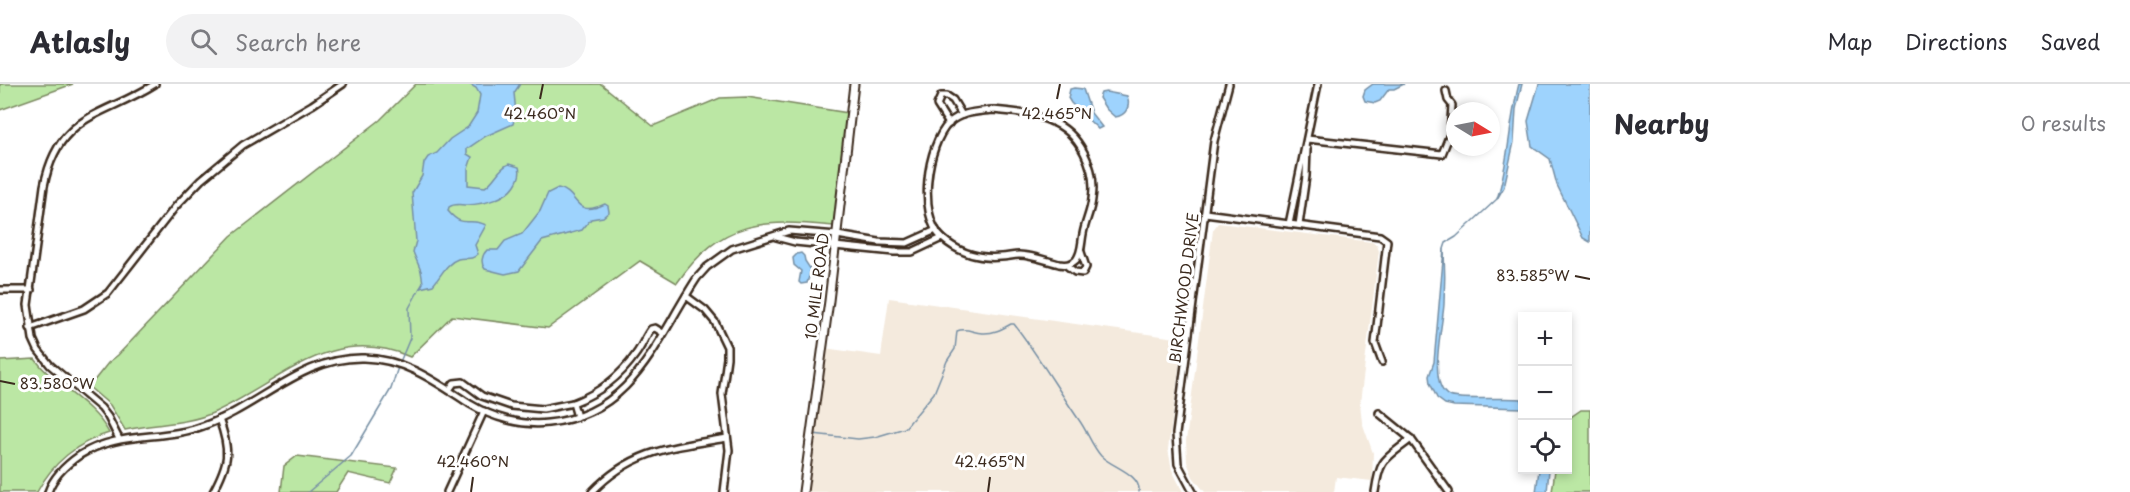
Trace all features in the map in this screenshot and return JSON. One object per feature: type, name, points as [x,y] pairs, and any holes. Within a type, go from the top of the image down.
[{"type":"main road","name":"10 MILE ROAD","points":[[802,492],[837,235],[854,84]]},
{"type":"street","points":[[119,439],[101,408],[50,365],[39,351],[30,328],[28,305],[47,171],[57,148],[70,131],[89,116],[155,84]]},
{"type":"street","points":[[30,328],[84,309],[108,293],[176,206],[201,180],[243,145],[343,84]]},
{"type":"street","name":"BIRCHWOOD DRIVE","points":[[1193,492],[1178,464],[1176,434],[1214,141],[1229,84]]},
{"type":"street","points":[[1289,224],[1318,84]]},
{"type":"street","points":[[1307,139],[1442,154],[1450,135],[1452,105],[1446,91]]},
{"type":"street","points":[[949,124],[937,105],[941,96],[947,96],[953,100],[962,115]]},
{"type":"street","points":[[992,110],[1024,114],[1051,121],[1075,139],[1091,168],[1093,182],[1093,198],[1083,234],[1081,252],[1086,267],[1083,273],[1075,273],[1066,265],[1020,255],[978,257],[960,250],[942,238],[936,230],[930,211],[928,178],[931,155],[949,124],[962,115],[992,110]]},
{"type":"street","points":[[1299,225],[1306,176],[1307,139]]},
{"type":"street","points":[[1205,213],[1380,236],[1387,241],[1375,343],[1382,362]]},
{"type":"street","points":[[48,492],[51,483],[81,455],[107,442],[203,427],[314,367],[344,359],[378,358],[423,373],[484,411],[503,418],[527,423],[559,422],[577,417],[596,409],[623,391],[644,366],[686,296],[707,267],[732,249],[767,237],[797,231],[879,242],[907,243],[936,230]]},
{"type":"street","points":[[775,236],[795,242],[894,252],[912,252],[942,238]]},
{"type":"street","points":[[1066,265],[1074,262],[1081,252]]},
{"type":"street","points":[[0,290],[31,290]]},
{"type":"street","points":[[686,296],[705,310],[715,322],[724,338],[728,358],[722,394],[729,460],[724,492]]},
{"type":"street","points":[[449,390],[454,383],[463,382],[482,396],[525,408],[555,408],[591,396],[615,379],[631,361],[651,329],[655,328],[663,333]]},
{"type":"street","points":[[573,403],[577,417]]},
{"type":"street","points":[[447,492],[484,411]]},
{"type":"street","points":[[1379,413],[1411,439],[1449,492]]},
{"type":"street","points":[[213,492],[223,475],[228,453],[219,419]]},
{"type":"street","points":[[592,492],[618,470],[654,451],[726,438]]},
{"type":"street","points":[[1375,492],[1381,462],[1411,439]]},
{"type":"shaded area","points":[[1218,223],[1372,242],[1377,245],[1379,251],[1360,403],[1362,422],[1373,453],[1372,481],[1336,477],[1334,492],[1205,492],[1193,477],[1187,462],[1186,441],[1213,230]]},
{"type":"shaded area","points":[[889,298],[1183,339],[1168,449],[1172,470],[1183,492],[804,492],[824,348],[881,356]]},
{"type":"green space","points":[[0,84],[73,84],[0,110]]},
{"type":"green space","points":[[416,84],[601,84],[653,126],[720,98],[747,97],[848,113],[834,226],[786,223],[746,228],[728,235],[711,246],[677,283],[640,261],[548,328],[452,316],[410,357],[382,348],[355,347],[331,352],[308,360],[215,412],[182,422],[125,430],[110,405],[89,387],[108,363],[231,236],[380,120]]},
{"type":"green space","points":[[35,359],[53,378],[93,412],[109,433],[87,442],[67,455],[50,472],[37,492],[0,492],[0,361]]},
{"type":"green space","points":[[1581,410],[1590,410],[1590,492],[1552,492],[1554,474],[1572,474],[1572,416]]},
{"type":"green space","points":[[297,456],[397,468],[390,483],[348,473],[336,492],[281,492],[284,466]]},
{"type":"water","points":[[469,84],[520,84],[514,93],[516,113],[513,124],[486,136],[467,149],[467,154],[472,157],[468,169],[468,185],[485,187],[502,168],[509,164],[519,167],[520,172],[511,190],[494,200],[449,207],[448,211],[458,220],[486,225],[475,245],[478,254],[471,258],[454,261],[433,285],[420,288],[423,283],[421,271],[413,252],[416,241],[412,193],[422,176],[424,163],[428,157],[437,153],[450,139],[468,127],[477,113],[480,95],[476,88]]},
{"type":"water","points":[[1373,84],[1404,84],[1389,89],[1380,101],[1375,103],[1365,101],[1363,96],[1365,90]]},
{"type":"water","points":[[1519,84],[1522,84],[1516,109],[1514,142],[1504,187],[1497,199],[1504,171]]},
{"type":"water","points":[[1539,84],[1590,84],[1590,242],[1583,238],[1557,185],[1550,159],[1532,146],[1528,121]]},
{"type":"water","points":[[1070,89],[1083,89],[1091,113],[1102,127],[1098,129],[1071,103],[1068,98]]},
{"type":"water","points":[[1101,93],[1127,96],[1128,107],[1125,113],[1115,117],[1106,109],[1099,98]]},
{"type":"water","points":[[558,188],[570,194],[581,207],[594,208],[605,204],[609,212],[603,217],[591,219],[582,230],[542,241],[519,271],[505,274],[485,269],[482,259],[487,250],[498,250],[505,241],[522,234],[540,211],[548,193]]},
{"type":"water","points":[[1444,249],[1444,304],[1437,368],[1442,390],[1449,396],[1455,397],[1518,399],[1518,408],[1445,404],[1437,398],[1430,383],[1429,376],[1434,362]]},
{"type":"water","points":[[801,253],[811,270],[807,283],[801,284],[799,282],[801,271],[794,265],[793,258]]},
{"type":"water","points":[[1538,474],[1549,474],[1547,492],[1536,492]]},
{"type":"waterway","points":[[1444,249],[1446,243],[1456,237],[1497,199]]},
{"type":"waterway","points":[[400,362],[410,338],[409,308],[420,288]]},
{"type":"waterway","points":[[813,434],[858,439],[875,437],[905,428],[934,393],[947,361],[955,349],[957,331],[990,333],[1014,324],[1082,424],[1098,452],[1131,476],[1139,492]]},
{"type":"waterway","points":[[308,492],[351,456],[391,389],[398,367]]}]
